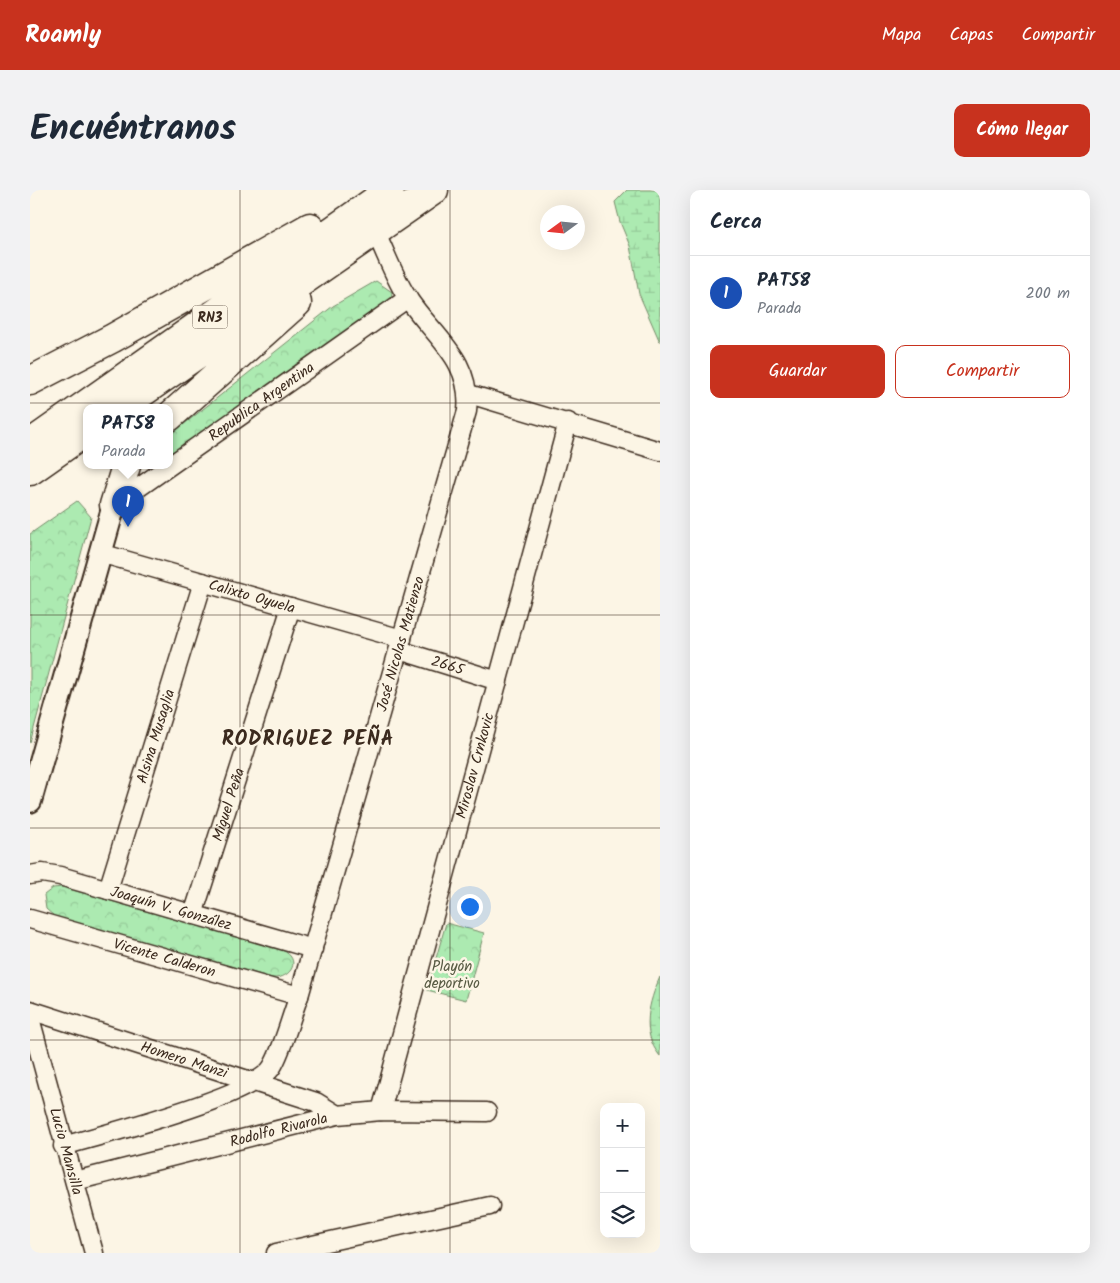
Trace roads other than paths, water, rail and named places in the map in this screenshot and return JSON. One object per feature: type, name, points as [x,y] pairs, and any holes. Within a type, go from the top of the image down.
[{"type":"highway","points":[[30,381],[113,338],[376,190]]},
{"type":"highway","name":"RN3","points":[[87,404],[390,190]]},
{"type":"highway","name":"RN3","points":[[126,404],[434,190]]},
{"type":"highway","points":[[173,413],[375,231]]},
{"type":"highway","name":"RN3","points":[[30,444],[83,407]]},
{"type":"highway","points":[[30,471],[83,434]]},
{"type":"highway","points":[[114,505],[125,469]]},
{"type":"street","name":"José Nicolas Matienzo","points":[[257,1082],[272,1068],[299,996],[467,411],[469,394],[462,368],[408,298],[375,231]]},
{"type":"street","name":"Republica Argentina","points":[[173,463],[408,298]]},
{"type":"street","points":[[469,394],[660,451]]},
{"type":"street","name":"Miroslav Crnkovic","points":[[381,1111],[568,422]]},
{"type":"street","name":"Republica Argentina","points":[[114,505],[165,469]]},
{"type":"street","points":[[30,801],[114,505]]},
{"type":"street","name":"Calixto Oyuela","points":[[100,553],[291,607],[400,645]]},
{"type":"street","name":"Alsina Musaglia","points":[[108,890],[203,582]]},
{"type":"street","name":"Miguel Peña","points":[[193,915],[291,607]]},
{"type":"street","name":"2665","points":[[400,645],[498,681]]},
{"type":"street","name":"Joaquín V. González","points":[[30,875],[42,873],[60,876],[313,949]]},
{"type":"street","name":"Vicente Calderon","points":[[30,919],[299,996]]},
{"type":"street","name":"Homero Manzi","points":[[30,1010],[316,1102],[337,1115]]},
{"type":"street","name":"Lucio Mansilla","points":[[30,1018],[94,1253]]},
{"type":"street","points":[[64,1146],[209,1102],[257,1082]]},
{"type":"street","name":"Rodolfo Rivarola","points":[[75,1181],[337,1115],[381,1111],[487,1112]]},
{"type":"street","points":[[276,1253],[490,1206]]},
{"type":"place","name":"PAT58","points":[[128,527]]},
{"type":"district","name":"RODRIGUEZ PEÑA","points":[[308,738]]},
{"type":"park label","name":"Playón deportivo","points":[[452,974]]}]
